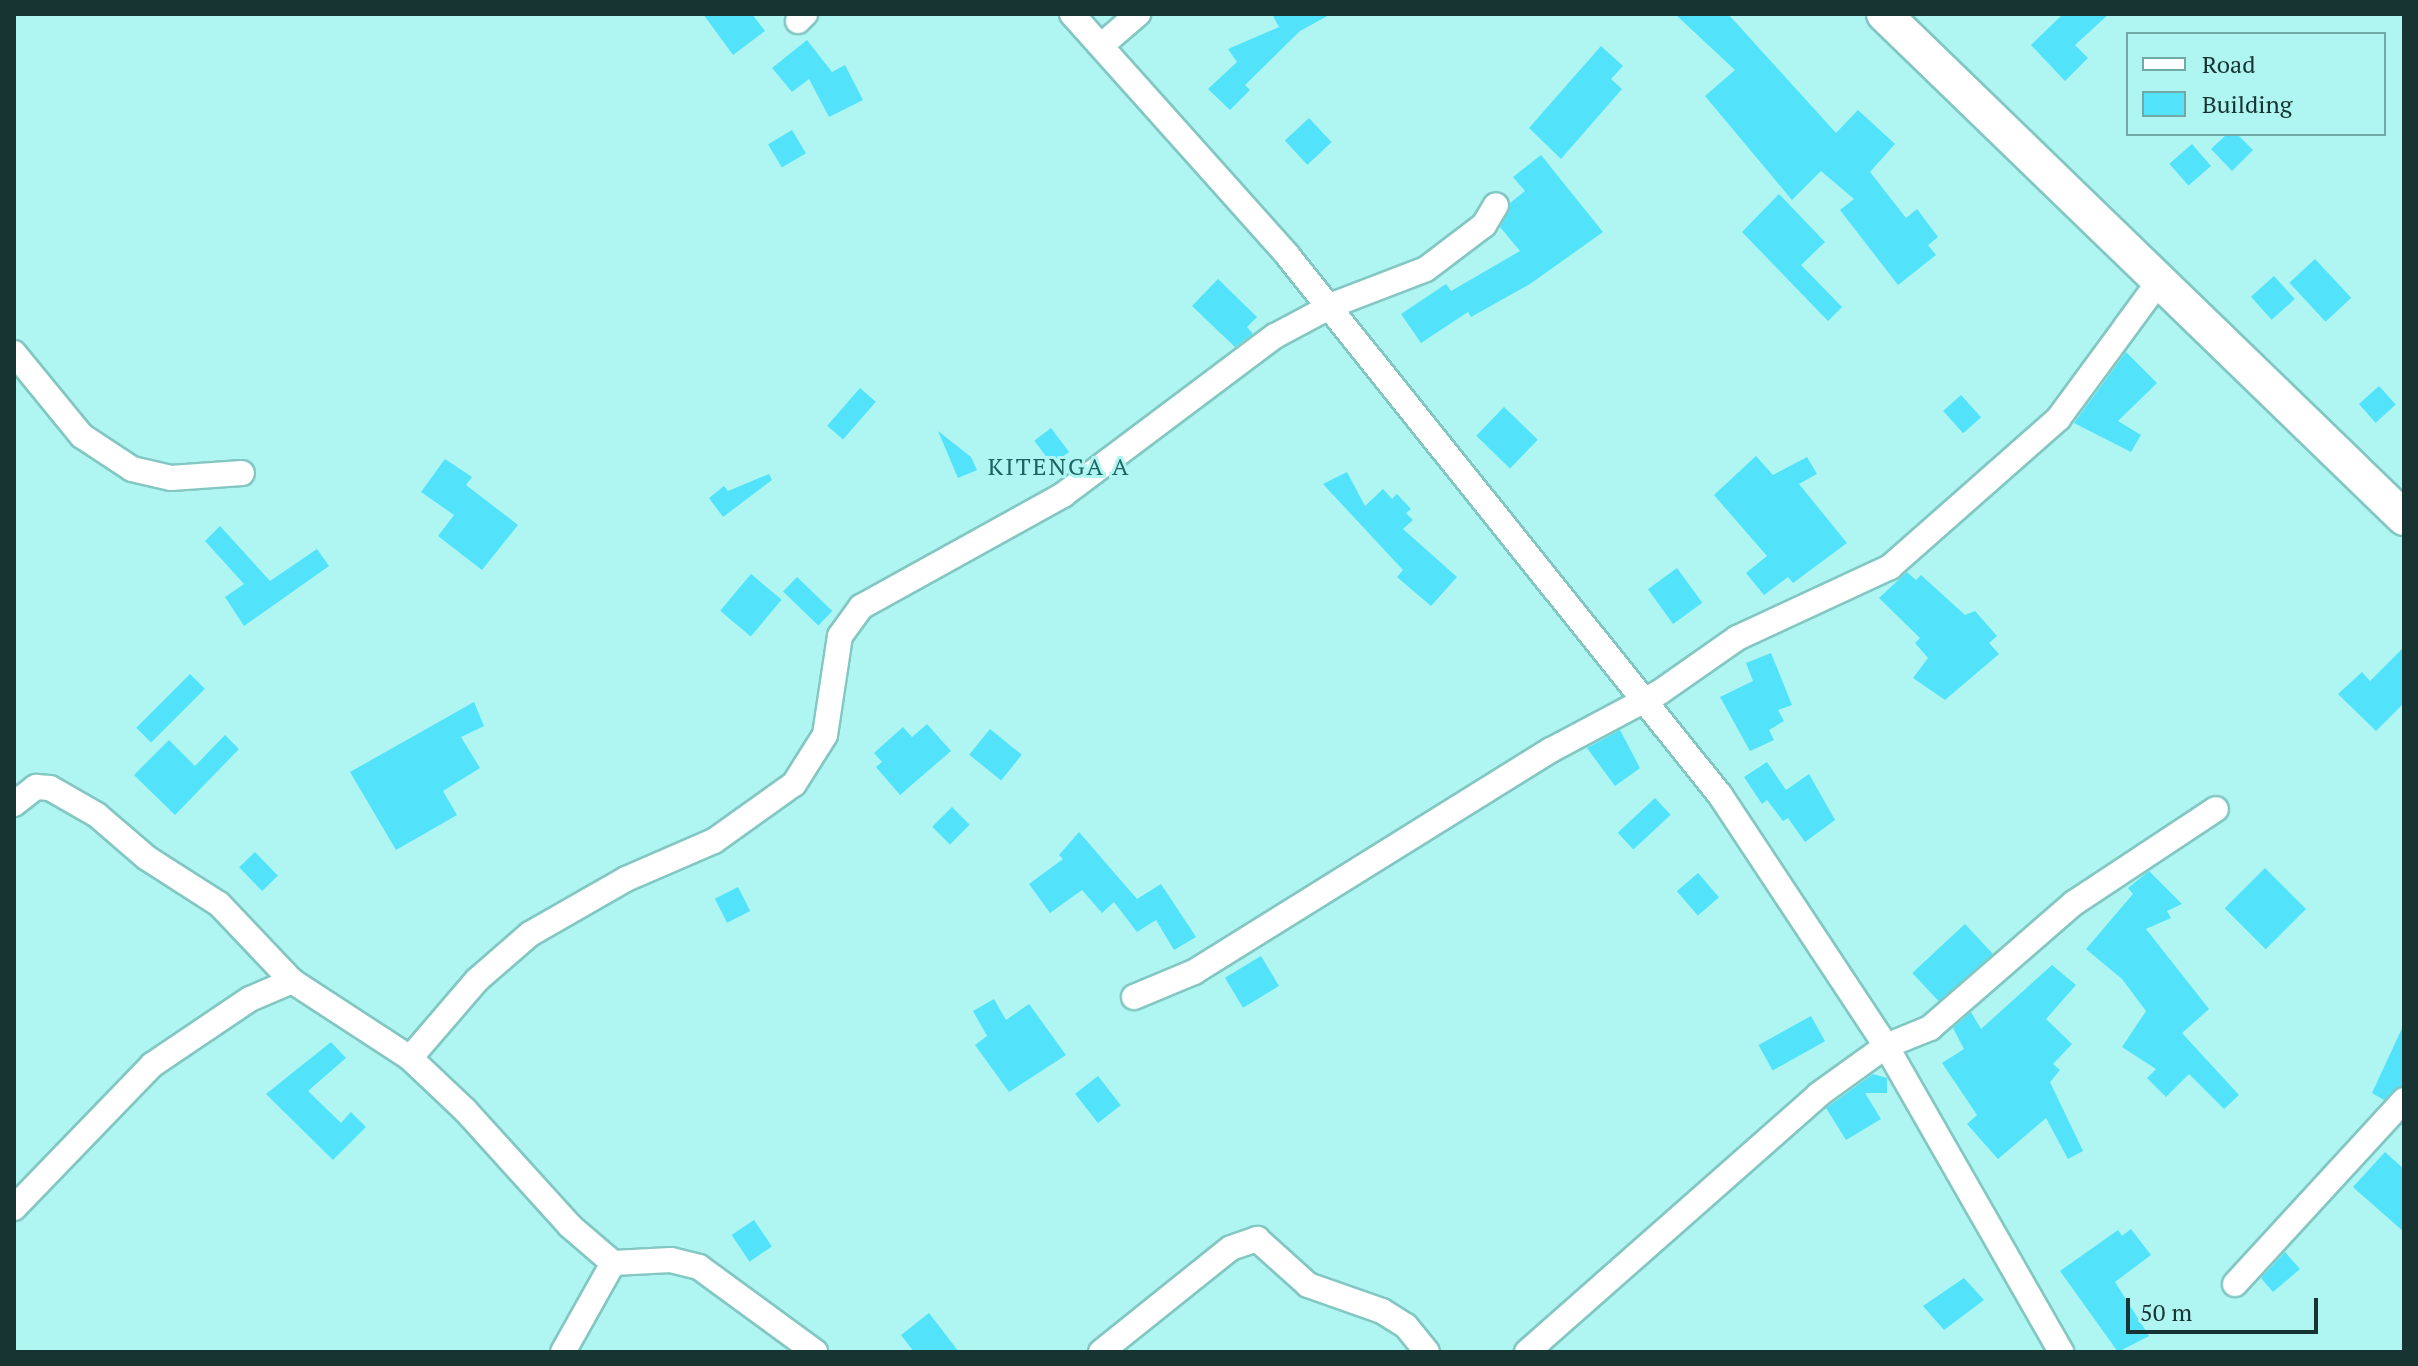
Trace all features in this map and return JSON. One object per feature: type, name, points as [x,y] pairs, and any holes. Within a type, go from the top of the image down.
[{"type":"main road","points":[[1884,14],[2157,284],[2404,518]]},
{"type":"street","points":[[1072,14],[1328,307],[1720,795],[1886,1046],[2061,1352]]},
{"type":"street","points":[[1102,45],[1138,14]]},
{"type":"street","points":[[410,1058],[477,980],[530,934],[626,879],[714,841],[794,784],[825,735],[840,636],[861,607],[1063,495],[1275,336],[1328,307],[1426,269],[1484,225],[1496,205]]},
{"type":"street","points":[[1134,997],[1194,972],[1538,758],[1643,700],[1737,638],[1819,603],[1911,551],[2058,419],[2157,284]]},
{"type":"street","points":[[14,353],[82,436],[132,469],[171,478],[242,473]]},
{"type":"street","points":[[14,804],[36,787],[65,794],[147,858],[219,904],[292,981],[410,1058],[613,1263],[671,1260],[699,1267],[815,1352]]},
{"type":"street","points":[[1527,1352],[1595,1298],[1756,1146],[1886,1046],[1930,1028],[2063,912],[2216,809]]},
{"type":"street","points":[[14,1208],[152,1065],[250,999],[292,981]]},
{"type":"street","points":[[2235,1284],[2404,1100]]},
{"type":"street","points":[[1101,1352],[1231,1248],[1257,1239],[1308,1285],[1382,1311],[1406,1326],[1427,1352]]},
{"type":"street","points":[[563,1352],[613,1263]]},
{"type":"building","points":[[703,14],[752,14],[765,31],[733,55]]},
{"type":"building","points":[[1272,14],[1331,14],[1300,31],[1245,85],[1250,90],[1230,110],[1208,89],[1237,62],[1228,49],[1279,27]]},
{"type":"building","points":[[1675,14],[1728,14],[1836,133],[1858,110],[1895,144],[1870,172],[1906,218],[1917,209],[1938,237],[1928,245],[1936,255],[1898,285],[1840,210],[1854,199],[1821,171],[1792,200],[1705,96],[1735,70]]},
{"type":"building","points":[[2063,14],[2109,14],[2075,45],[2088,58],[2065,81],[2031,45]]},
{"type":"building","points":[[807,40],[832,72],[845,65],[863,100],[829,117],[809,79],[792,92],[772,68]]},
{"type":"building","points":[[1601,46],[1623,66],[1611,79],[1622,89],[1561,159],[1529,128]]},
{"type":"building","points":[[1309,118],[1332,142],[1307,165],[1285,141]]},
{"type":"building","points":[[792,130],[806,153],[782,168],[768,144]]},
{"type":"building","points":[[2225,136],[2239,136],[2253,150],[2232,171],[2211,149]]},
{"type":"building","points":[[2192,144],[2211,166],[2188,186],[2169,164]]},
{"type":"building","points":[[1541,155],[1603,232],[1530,284],[1471,317],[1468,312],[1421,343],[1401,314],[1446,284],[1451,291],[1520,251],[1500,227],[1510,203],[1525,191],[1513,177]]},
{"type":"building","points":[[1779,194],[1825,242],[1801,265],[1842,307],[1828,321],[1742,232]]},
{"type":"building","points":[[2315,259],[2351,298],[2326,322],[2289,283]]},
{"type":"building","points":[[2274,276],[2295,299],[2272,320],[2251,297]]},
{"type":"building","points":[[1218,279],[1257,317],[1247,327],[1253,334],[1235,347],[1192,306]]},
{"type":"building","points":[[2126,352],[2157,383],[2118,421],[2141,435],[2131,452],[2074,423]]},
{"type":"building","points":[[2379,386],[2396,405],[2376,423],[2359,404]]},
{"type":"building","points":[[860,388],[876,402],[843,440],[827,426]]},
{"type":"building","points":[[1961,395],[1981,417],[1963,433],[1943,411]]},
{"type":"building","points":[[1504,407],[1538,440],[1510,468],[1476,436]]},
{"type":"building","points":[[1051,428],[1069,452],[1052,465],[1034,441]]},
{"type":"building","points":[[938,431],[971,457],[977,470],[958,478]]},
{"type":"building","points":[[1756,456],[1773,475],[1807,457],[1817,474],[1799,484],[1847,543],[1793,583],[1788,577],[1764,595],[1746,573],[1767,556],[1714,495]]},
{"type":"building","points":[[445,459],[472,477],[466,485],[518,525],[482,570],[438,536],[454,515],[421,492]]},
{"type":"building","points":[[1347,472],[1365,506],[1383,489],[1392,499],[1397,494],[1411,509],[1406,513],[1413,520],[1403,529],[1457,577],[1431,606],[1397,577],[1403,570],[1323,484]]},
{"type":"building","points":[[769,474],[772,480],[723,517],[709,498],[724,486],[728,491]]},
{"type":"building","points":[[220,526],[270,581],[317,549],[329,566],[244,626],[225,597],[244,584],[205,541]]},
{"type":"building","points":[[1677,568],[1702,603],[1673,624],[1648,589]]},
{"type":"building","points":[[1907,572],[1916,580],[1921,575],[1965,615],[1975,611],[1997,636],[1989,643],[1999,654],[1945,700],[1913,678],[1928,658],[1915,643],[1920,638],[1879,598]]},
{"type":"building","points":[[751,574],[782,600],[751,636],[720,611]]},
{"type":"building","points":[[797,577],[832,611],[818,625],[783,591]]},
{"type":"building","points":[[2404,647],[2404,703],[2376,731],[2338,694],[2362,672],[2370,681]]},
{"type":"building","points":[[1771,653],[1792,705],[1778,710],[1784,721],[1769,730],[1774,740],[1750,751],[1720,697],[1753,681],[1746,663]]},
{"type":"building","points":[[190,674],[205,689],[151,743],[136,728]]},
{"type":"building","points":[[474,702],[484,726],[461,737],[480,768],[443,791],[457,815],[396,850],[350,772]]},
{"type":"building","points":[[927,724],[951,751],[900,795],[876,767],[882,762],[874,753],[903,727],[912,737]]},
{"type":"building","points":[[990,729],[1022,755],[1001,780],[969,755]]},
{"type":"building","points":[[1620,730],[1640,768],[1615,786],[1587,748]]},
{"type":"building","points":[[225,735],[239,749],[175,815],[134,775],[169,740],[195,766]]},
{"type":"building","points":[[1767,762],[1786,790],[1809,774],[1835,820],[1805,842],[1788,818],[1783,821],[1767,800],[1762,804],[1744,777]]},
{"type":"building","points":[[1655,798],[1671,815],[1633,850],[1618,833]]},
{"type":"building","points":[[952,807],[970,825],[950,844],[932,827]]},
{"type":"building","points":[[1079,832],[1137,899],[1161,884],[1196,937],[1174,950],[1156,920],[1137,932],[1114,902],[1102,913],[1082,890],[1050,913],[1029,884],[1063,859],[1059,855]]},
{"type":"building","points":[[255,852],[278,876],[262,891],[239,867]]},
{"type":"building","points":[[2265,868],[2306,909],[2266,949],[2225,908]]},
{"type":"building","points":[[2149,871],[2182,904],[2167,911],[2171,918],[2146,929],[2209,1009],[2182,1033],[2239,1095],[2224,1109],[2189,1074],[2166,1097],[2147,1078],[2156,1069],[2122,1047],[2146,1011],[2122,979],[2086,949],[2133,894],[2128,888]]},
{"type":"building","points":[[1698,873],[1719,897],[1698,916],[1677,891]]},
{"type":"building","points":[[738,887],[750,911],[727,923],[715,899]]},
{"type":"building","points":[[1965,924],[1993,954],[1940,1003],[1912,973]]},
{"type":"building","points":[[1261,956],[1279,986],[1243,1008],[1225,978]]},
{"type":"building","points":[[2052,965],[2076,985],[2046,1019],[2072,1044],[2053,1064],[2060,1070],[2050,1082],[2083,1151],[2068,1159],[2046,1118],[1998,1159],[1967,1124],[1977,1115],[1942,1063],[1964,1049],[1953,1028],[1971,1012],[1981,1029]]},
{"type":"building","points":[[994,999],[1006,1020],[1029,1004],[1066,1055],[1009,1092],[975,1045],[987,1036],[973,1011]]},
{"type":"building","points":[[1811,1016],[1825,1041],[1773,1070],[1759,1045]]},
{"type":"building","points":[[2404,1024],[2404,1085],[2384,1100],[2372,1093]]},
{"type":"building","points":[[331,1042],[346,1058],[308,1091],[341,1123],[351,1112],[366,1127],[333,1160],[266,1094]]},
{"type":"building","points":[[1873,1074],[1887,1078],[1887,1093],[1865,1093],[1881,1119],[1846,1140],[1826,1108]]},
{"type":"building","points":[[1098,1076],[1121,1105],[1098,1123],[1075,1094]]},
{"type":"building","points":[[2385,1152],[2404,1169],[2404,1232],[2353,1187]]},
{"type":"building","points":[[754,1220],[772,1247],[750,1262],[732,1235]]},
{"type":"building","points":[[2131,1229],[2151,1255],[2115,1282],[2149,1336],[2118,1352],[2060,1271],[2118,1230],[2122,1236]]},
{"type":"building","points":[[2285,1252],[2300,1269],[2273,1292],[2261,1278]]},
{"type":"building","points":[[1964,1278],[1984,1300],[1944,1330],[1923,1306]]},
{"type":"building","points":[[929,1313],[959,1352],[914,1352],[901,1335]]},
{"type":"district","name":"KITENGA A","points":[[1059,467]]}]
